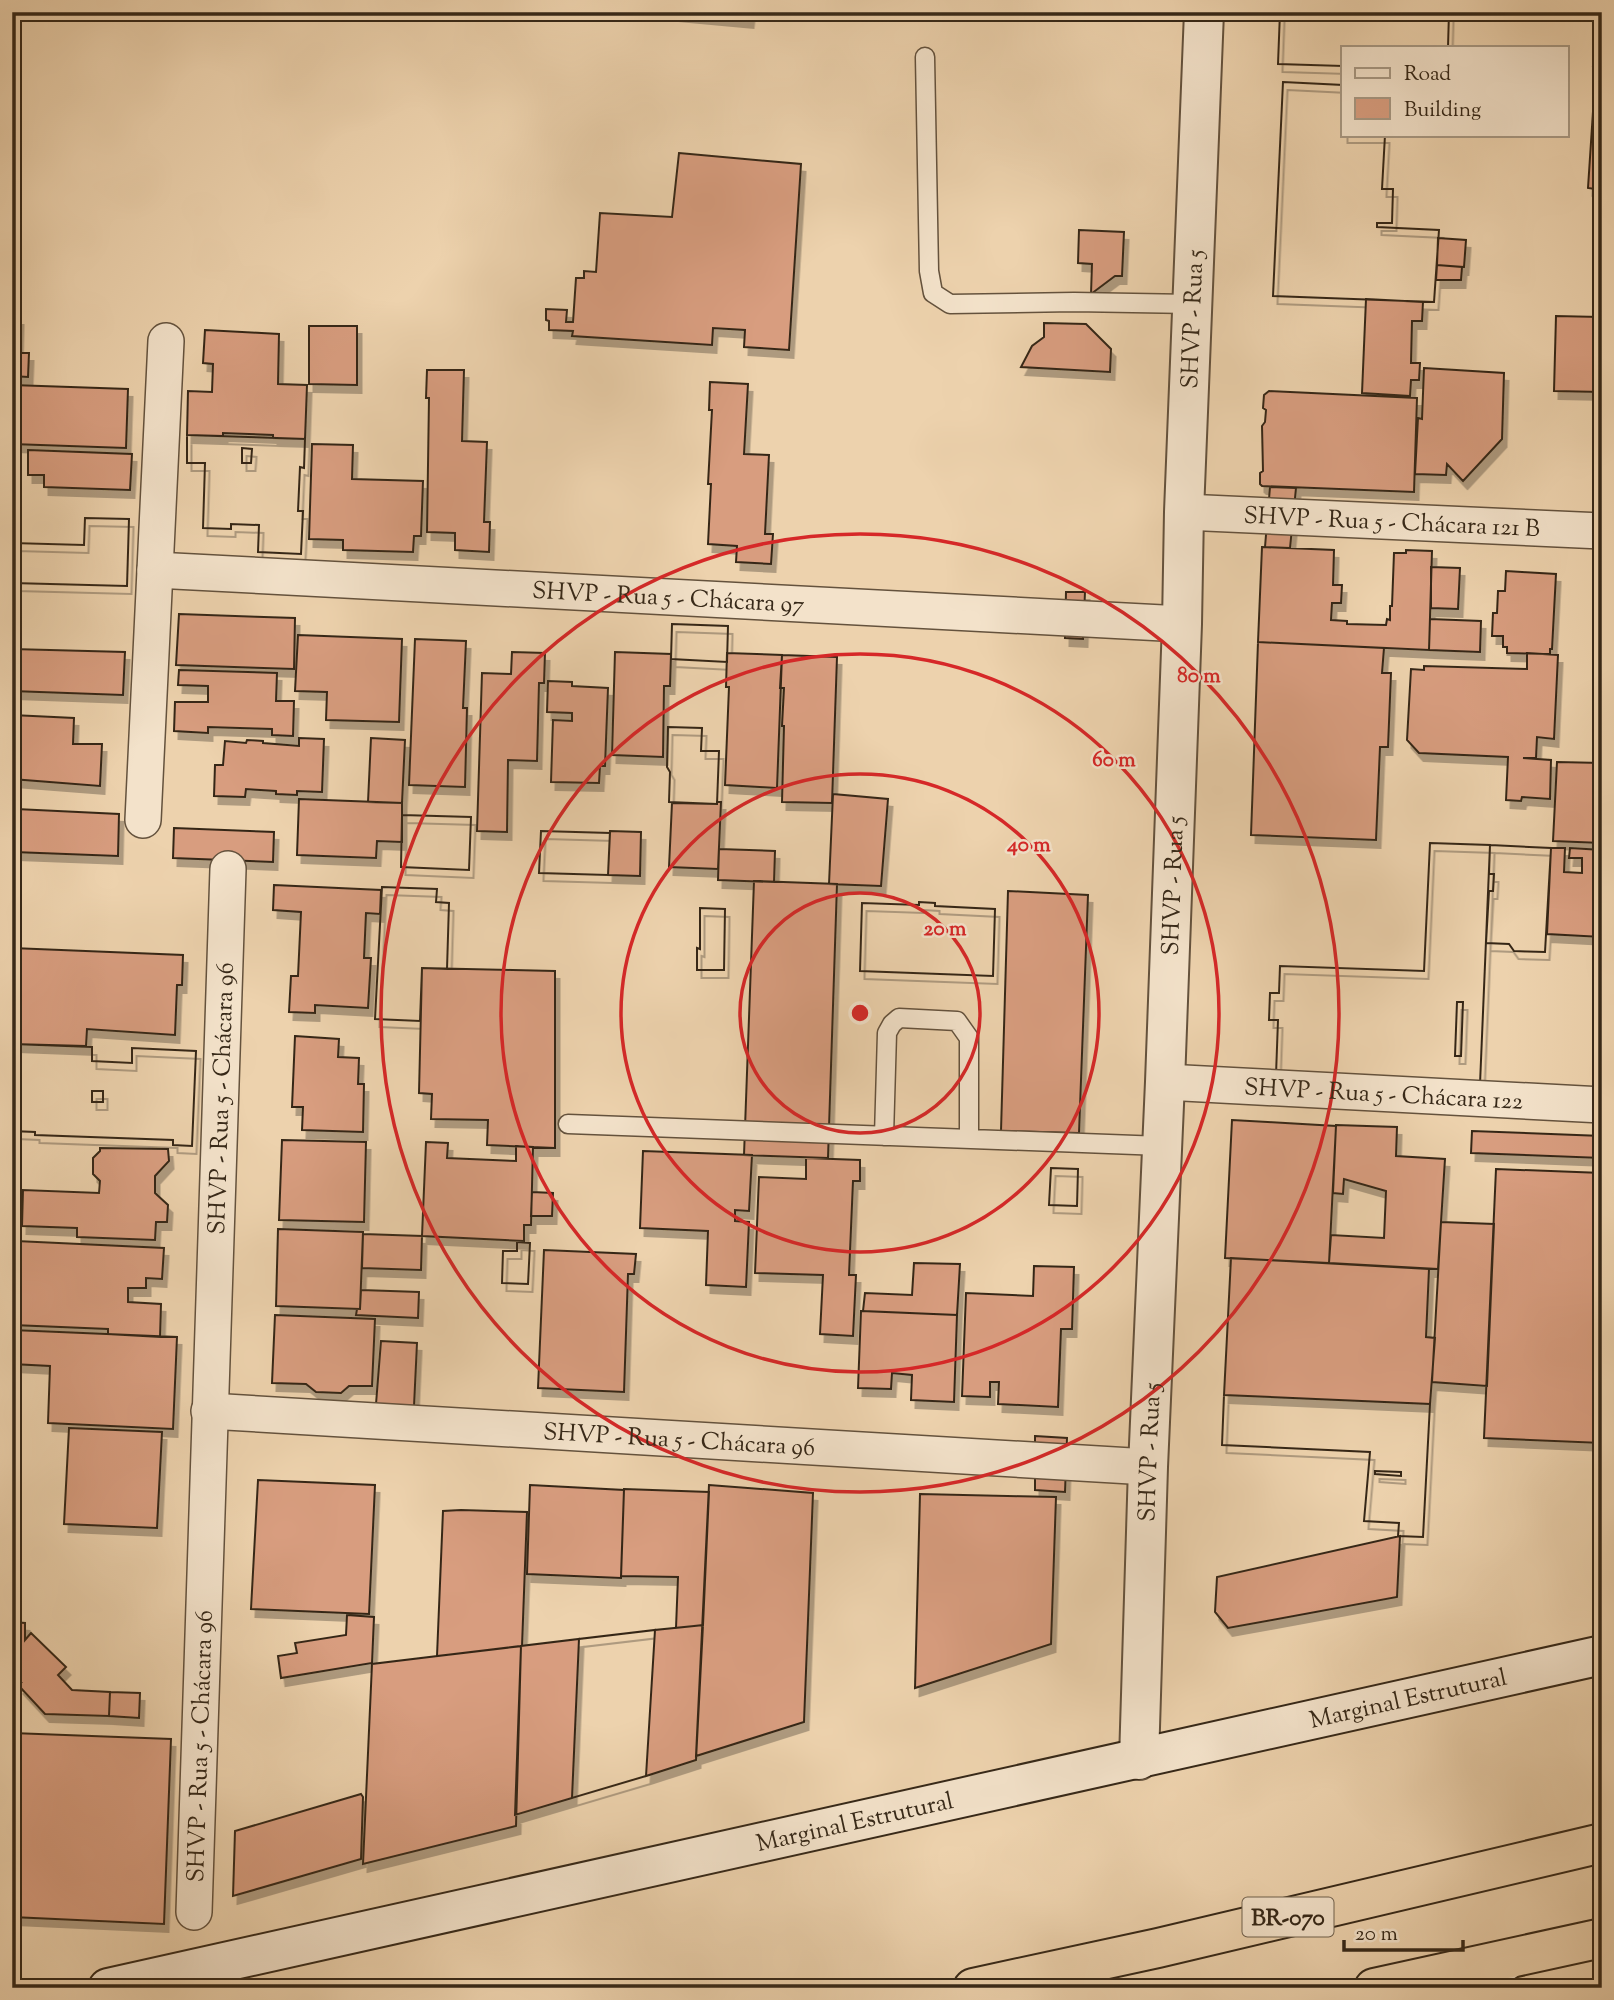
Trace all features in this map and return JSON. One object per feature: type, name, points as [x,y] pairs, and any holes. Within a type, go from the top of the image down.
[{"type":"highway","name":"BR-070","points":[[972,1988],[1158,1948],[1602,1843]]},
{"type":"highway","points":[[1374,1988],[1602,1938]]},
{"type":"street","name":"SHVP - Rua 5","points":[[1139,1760],[1204,12]]},
{"type":"street","points":[[143,820],[166,341]]},
{"type":"street","name":"SHVP - Rua 5 - Chácara 121 B","points":[[1184,512],[1602,531]]},
{"type":"street","name":"SHVP - Rua 5 - Chácara 97","points":[[155,570],[1182,624]]},
{"type":"street","name":"SHVP - Rua 5 - Chácara 96","points":[[194,1912],[228,869]]},
{"type":"street","name":"SHVP - Rua 5 - Chácara 122","points":[[1165,1082],[1602,1105]]},
{"type":"street","name":"SHVP - Rua 5 - Chácara 96","points":[[209,1410],[1148,1467]]},
{"type":"street","name":"Marginal Estrutural","points":[[108,1988],[1602,1655]]},
{"type":"lane","points":[[925,57],[929,271],[933,293],[950,304],[1192,304]]},
{"type":"lane","points":[[884,1136],[887,1033],[898,1018],[957,1021],[969,1038],[969,1139]]},
{"type":"lane","points":[[568,1124],[1162,1146]]},
{"type":"lane","points":[[1484,1988],[1532,1954]]},
{"type":"building","points":[[663,12],[750,12],[749,20]]},
{"type":"building","points":[[1280,12],[1449,12],[1448,46],[1341,46],[1341,66],[1278,64]]},
{"type":"building","points":[[1280,12],[1449,12],[1448,46],[1341,46],[1341,66],[1278,64]]},
{"type":"building","points":[[1596,34],[1602,35],[1602,190],[1588,188]]},
{"type":"building","points":[[1283,82],[1341,85],[1341,136],[1385,136],[1382,189],[1393,189],[1392,223],[1377,223],[1377,227],[1439,230],[1434,302],[1273,296]]},
{"type":"building","points":[[1283,82],[1341,85],[1341,136],[1385,136],[1382,189],[1393,189],[1392,223],[1377,223],[1377,227],[1439,230],[1434,302],[1273,296]]},
{"type":"building","points":[[679,153],[801,164],[789,350],[744,347],[745,330],[713,328],[712,345],[572,336],[573,331],[549,330],[546,309],[567,310],[566,322],[573,322],[576,278],[584,278],[584,271],[596,272],[600,213],[672,217]]},
{"type":"building","points":[[1079,230],[1124,232],[1122,276],[1115,276],[1091,294],[1092,264],[1078,263]]},
{"type":"building","points":[[1438,238],[1466,240],[1464,267],[1437,265]]},
{"type":"building","points":[[1437,265],[1462,267],[1461,280],[1436,280]]},
{"type":"building","points":[[1366,299],[1423,302],[1422,321],[1412,321],[1411,363],[1420,363],[1419,380],[1411,380],[1410,396],[1362,393]]},
{"type":"building","points":[[1600,309],[1602,392],[1554,391],[1556,316],[1600,317]]},
{"type":"building","points":[[12,317],[19,317],[18,353],[29,353],[28,377],[12,376]]},
{"type":"building","points":[[1044,323],[1086,324],[1111,349],[1110,372],[1021,367],[1032,346],[1044,337]]},
{"type":"building","points":[[309,326],[357,326],[357,385],[309,384]]},
{"type":"building","points":[[205,330],[279,334],[278,384],[307,385],[305,439],[223,433],[223,436],[187,435],[188,391],[212,392],[213,364],[203,363]]},
{"type":"building","points":[[1424,368],[1504,373],[1502,439],[1463,481],[1447,464],[1446,475],[1415,474],[1418,418],[1422,419]]},
{"type":"building","points":[[427,370],[464,370],[462,441],[487,442],[484,522],[490,522],[489,552],[455,550],[455,533],[427,532]]},
{"type":"building","points":[[710,382],[748,384],[744,454],[769,455],[765,534],[773,534],[771,564],[736,562],[737,546],[708,544],[712,410],[709,410]]},
{"type":"building","points":[[12,385],[128,389],[126,448],[12,444]]},
{"type":"building","points":[[1269,391],[1417,398],[1414,492],[1262,486],[1262,426],[1266,410],[1263,408],[1264,395]]},
{"type":"building","points":[[187,435],[305,439],[304,468],[300,467],[298,511],[303,511],[301,554],[258,552],[259,525],[231,524],[231,529],[203,528],[205,463],[187,463]],"holes":[[[242,448],[252,449],[251,463],[242,463]]]},
{"type":"building","points":[[187,435],[305,439],[304,468],[300,467],[298,511],[303,511],[301,554],[258,552],[259,525],[231,524],[231,529],[203,528],[205,463],[187,463]],"holes":[[[242,448],[252,449],[251,463],[242,463]]]},
{"type":"building","points":[[312,444],[353,445],[352,479],[423,481],[421,536],[414,536],[413,552],[343,550],[343,540],[309,539]]},
{"type":"building","points":[[28,450],[132,454],[130,490],[44,487],[44,475],[28,475]]},
{"type":"building","points":[[1270,487],[1296,488],[1290,548],[1265,547]]},
{"type":"building","points":[[85,518],[129,519],[127,586],[12,583],[12,543],[84,545]]},
{"type":"building","points":[[85,518],[129,519],[127,586],[12,583],[12,543],[84,545]]},
{"type":"building","points":[[1262,547],[1334,550],[1333,585],[1342,585],[1341,603],[1332,603],[1331,620],[1347,621],[1347,624],[1386,625],[1387,619],[1390,620],[1392,606],[1394,553],[1406,553],[1406,550],[1432,551],[1429,650],[1258,642]]},
{"type":"building","points":[[1431,567],[1460,568],[1458,609],[1431,608]]},
{"type":"building","points":[[1506,571],[1556,574],[1550,654],[1507,653],[1507,647],[1503,647],[1503,636],[1492,636],[1493,613],[1497,613],[1498,591],[1505,591]]},
{"type":"building","points":[[1066,592],[1085,592],[1083,639],[1065,638]]},
{"type":"building","points":[[179,614],[295,618],[294,669],[176,665]]},
{"type":"building","points":[[1430,619],[1481,621],[1480,652],[1429,650]]},
{"type":"building","points":[[672,624],[728,626],[727,662],[671,659]]},
{"type":"building","points":[[672,624],[728,626],[727,662],[671,659]]},
{"type":"building","points":[[298,635],[402,639],[399,722],[326,720],[327,692],[295,691]]},
{"type":"building","points":[[415,639],[466,641],[463,708],[467,708],[465,787],[409,785]]},
{"type":"building","points":[[1258,642],[1384,648],[1382,673],[1391,673],[1388,747],[1380,747],[1376,840],[1251,835]]},
{"type":"building","points":[[12,649],[125,652],[123,695],[12,691]]},
{"type":"building","points":[[512,652],[545,653],[544,683],[539,683],[537,761],[508,760],[507,832],[477,831],[482,673],[511,674]]},
{"type":"building","points":[[615,652],[671,654],[670,686],[664,686],[663,757],[612,755]]},
{"type":"building","points":[[727,653],[782,655],[777,788],[725,785],[729,687],[726,687]]},
{"type":"building","points":[[1527,653],[1558,655],[1554,739],[1537,737],[1536,758],[1523,758],[1551,760],[1550,799],[1522,797],[1521,801],[1506,800],[1508,757],[1419,753],[1407,740],[1411,669],[1424,670],[1424,666],[1527,669]]},
{"type":"building","points":[[782,655],[837,657],[832,803],[782,802]]},
{"type":"building","points":[[179,670],[277,673],[276,701],[294,701],[293,736],[272,735],[272,729],[208,727],[208,733],[174,731],[175,702],[208,702],[208,686],[178,685]]},
{"type":"building","points":[[548,681],[572,682],[572,686],[608,688],[605,766],[600,766],[599,783],[551,782],[553,720],[572,721],[572,713],[547,712]]},
{"type":"building","points":[[12,715],[74,718],[73,744],[102,744],[100,786],[12,779]]},
{"type":"building","points":[[668,727],[702,728],[701,751],[719,751],[717,804],[669,802]]},
{"type":"building","points":[[668,727],[702,728],[701,751],[719,751],[717,804],[669,802]]},
{"type":"building","points":[[299,738],[324,739],[322,792],[297,791],[297,795],[246,789],[245,797],[214,796],[215,765],[223,765],[225,741],[263,741],[299,746]]},
{"type":"building","points":[[371,738],[405,740],[402,803],[368,802]]},
{"type":"building","points":[[1557,762],[1602,763],[1602,843],[1553,841]]},
{"type":"building","points":[[833,794],[888,799],[881,886],[829,884]]},
{"type":"building","points":[[299,799],[402,803],[402,842],[377,841],[376,858],[297,855]]},
{"type":"building","points":[[721,802],[718,869],[669,867],[672,803]]},
{"type":"building","points":[[16,809],[119,814],[118,856],[14,852]]},
{"type":"building","points":[[402,815],[471,817],[469,870],[401,867]]},
{"type":"building","points":[[402,815],[471,817],[469,870],[401,867]]},
{"type":"building","points":[[174,828],[274,832],[273,862],[173,858]]},
{"type":"building","points":[[541,831],[610,833],[608,875],[539,873]]},
{"type":"building","points":[[541,831],[610,833],[608,875],[539,873]]},
{"type":"building","points":[[610,831],[641,832],[640,876],[608,875]]},
{"type":"building","points":[[1430,843],[1490,845],[1480,1084],[1276,1075],[1278,1020],[1269,1020],[1270,993],[1279,993],[1280,966],[1424,971]],"holes":[[[1457,1002],[1463,1002],[1461,1056],[1455,1056]]]},
{"type":"building","points":[[1430,843],[1490,845],[1480,1084],[1276,1075],[1278,1020],[1269,1020],[1270,993],[1279,993],[1280,966],[1424,971]],"holes":[[[1457,1002],[1463,1002],[1461,1056],[1455,1056]]]},
{"type":"building","points":[[1490,845],[1551,848],[1545,952],[1514,951],[1509,944],[1486,943],[1489,891],[1493,891],[1494,874],[1489,874]]},
{"type":"building","points":[[1490,845],[1551,848],[1545,952],[1514,951],[1509,944],[1486,943],[1489,891],[1493,891],[1494,874],[1489,874]]},
{"type":"building","points":[[1551,848],[1565,848],[1564,872],[1582,873],[1582,858],[1569,858],[1570,848],[1602,850],[1602,937],[1547,934]]},
{"type":"building","points":[[719,849],[775,851],[774,882],[718,880]]},
{"type":"building","points":[[754,881],[837,884],[828,1158],[744,1155]]},
{"type":"building","points":[[274,885],[381,890],[380,914],[366,913],[364,958],[371,958],[368,1008],[315,1005],[315,1013],[289,1012],[291,976],[298,976],[301,912],[273,910]]},
{"type":"building","points":[[382,887],[437,889],[436,902],[449,903],[447,969],[422,968],[420,1021],[375,1019]]},
{"type":"building","points":[[382,887],[437,889],[436,902],[449,903],[447,969],[422,968],[420,1021],[375,1019]]},
{"type":"building","points":[[1008,891],[1088,895],[1079,1133],[1001,1131]]},
{"type":"building","points":[[919,902],[935,903],[935,906],[995,909],[993,976],[860,971],[862,903],[919,905]]},
{"type":"building","points":[[919,902],[935,903],[935,906],[995,909],[993,976],[860,971],[862,903],[919,905]]},
{"type":"building","points":[[700,908],[725,909],[724,970],[697,970]]},
{"type":"building","points":[[700,908],[725,909],[724,970],[697,970]]},
{"type":"building","points":[[12,948],[183,955],[182,985],[177,985],[175,1035],[87,1029],[86,1046],[12,1044]]},
{"type":"building","points":[[422,968],[555,971],[555,1148],[487,1145],[488,1120],[431,1119],[432,1094],[419,1093]]},
{"type":"building","points":[[295,1036],[339,1039],[338,1057],[359,1058],[358,1084],[364,1084],[363,1132],[302,1130],[303,1107],[292,1107]]},
{"type":"building","points":[[13,1044],[92,1047],[92,1061],[132,1063],[132,1048],[196,1051],[192,1146],[173,1145],[173,1140],[35,1135],[35,1132],[12,1131]],"holes":[[[92,1091],[103,1091],[103,1102],[92,1102]]]},
{"type":"building","points":[[13,1044],[92,1047],[92,1061],[132,1063],[132,1048],[196,1051],[192,1146],[173,1145],[173,1140],[35,1135],[35,1132],[12,1131]],"holes":[[[92,1091],[103,1091],[103,1102],[92,1102]]]},
{"type":"building","points":[[1232,1120],[1336,1126],[1329,1263],[1225,1258]]},
{"type":"building","points":[[1336,1125],[1397,1127],[1396,1156],[1445,1159],[1438,1269],[1329,1263],[1331,1235],[1384,1238],[1386,1191],[1344,1179],[1343,1194],[1333,1193]]},
{"type":"building","points":[[1472,1131],[1602,1136],[1602,1158],[1471,1153]]},
{"type":"building","points":[[282,1140],[366,1142],[364,1222],[279,1220]]},
{"type":"building","points":[[426,1142],[448,1143],[447,1158],[516,1161],[516,1146],[533,1147],[531,1225],[524,1225],[524,1241],[422,1236]]},
{"type":"building","points":[[100,1148],[168,1149],[169,1161],[155,1176],[155,1193],[168,1205],[167,1222],[156,1222],[155,1240],[77,1237],[77,1228],[22,1226],[23,1190],[99,1193],[100,1181],[93,1174],[93,1158]]},
{"type":"building","points":[[643,1151],[752,1155],[749,1211],[735,1210],[735,1221],[749,1222],[746,1287],[706,1285],[708,1231],[640,1228]]},
{"type":"building","points":[[806,1158],[860,1160],[860,1181],[853,1181],[849,1275],[856,1275],[853,1336],[820,1334],[823,1275],[755,1273],[759,1177],[806,1179]]},
{"type":"building","points":[[1051,1168],[1078,1169],[1077,1206],[1049,1205]]},
{"type":"building","points":[[1051,1168],[1078,1169],[1077,1206],[1049,1205]]},
{"type":"building","points":[[1496,1169],[1602,1173],[1602,1443],[1484,1438]]},
{"type":"building","points":[[532,1192],[553,1193],[552,1216],[531,1216]]},
{"type":"building","points":[[1441,1222],[1494,1224],[1487,1386],[1432,1382]]},
{"type":"building","points":[[278,1229],[363,1232],[360,1309],[276,1306]]},
{"type":"building","points":[[363,1234],[422,1236],[421,1270],[362,1268]]},
{"type":"building","points":[[16,1241],[164,1248],[162,1279],[146,1278],[146,1288],[128,1288],[128,1302],[161,1304],[160,1337],[108,1334],[108,1329],[13,1325]]},
{"type":"building","points":[[517,1242],[530,1243],[528,1284],[502,1283],[503,1251],[517,1251]]},
{"type":"building","points":[[517,1242],[530,1243],[528,1284],[502,1283],[503,1251],[517,1251]]},
{"type":"building","points":[[544,1250],[636,1254],[634,1274],[628,1274],[624,1392],[538,1388]]},
{"type":"building","points":[[1231,1258],[1429,1269],[1426,1337],[1435,1338],[1430,1404],[1224,1395]]},
{"type":"building","points":[[914,1263],[960,1264],[957,1315],[863,1311],[865,1293],[912,1295]]},
{"type":"building","points":[[1034,1266],[1074,1267],[1072,1329],[1061,1329],[1058,1407],[998,1404],[999,1382],[990,1382],[990,1397],[962,1396],[966,1293],[1033,1296]]},
{"type":"building","points":[[361,1290],[419,1292],[418,1318],[356,1315],[357,1309],[360,1309]]},
{"type":"building","points":[[861,1311],[957,1315],[954,1402],[911,1400],[912,1375],[892,1373],[891,1389],[858,1388]]},
{"type":"building","points":[[275,1315],[375,1319],[372,1386],[349,1386],[341,1393],[316,1392],[306,1384],[272,1383]]},
{"type":"building","points":[[12,1330],[177,1337],[173,1429],[48,1423],[50,1366],[12,1364]]},
{"type":"building","points":[[381,1341],[417,1343],[414,1406],[376,1404]]},
{"type":"building","points":[[1224,1395],[1430,1404],[1423,1537],[1398,1536],[1399,1523],[1364,1521],[1370,1452],[1222,1445]],"holes":[[[1375,1471],[1401,1472],[1401,1476],[1375,1474]]]},
{"type":"building","points":[[1224,1395],[1430,1404],[1423,1537],[1398,1536],[1399,1523],[1364,1521],[1370,1452],[1222,1445]],"holes":[[[1375,1471],[1401,1472],[1401,1476],[1375,1474]]]},
{"type":"building","points":[[69,1428],[162,1432],[157,1528],[64,1524]]},
{"type":"building","points":[[1035,1436],[1067,1438],[1065,1492],[1035,1490]]},
{"type":"building","points":[[258,1480],[375,1485],[369,1614],[251,1609]]},
{"type":"building","points":[[530,1485],[624,1490],[621,1578],[527,1574]]},
{"type":"building","points":[[709,1485],[813,1493],[804,1722],[696,1756]]},
{"type":"building","points":[[624,1489],[709,1492],[703,1625],[676,1628],[678,1577],[621,1576]]},
{"type":"building","points":[[920,1494],[1056,1497],[1051,1644],[915,1688]]},
{"type":"building","points":[[443,1511],[527,1512],[522,1646],[437,1656]]},
{"type":"building","points":[[1400,1536],[1397,1597],[1228,1628],[1215,1612],[1217,1577]]},
{"type":"building","points":[[347,1615],[374,1617],[372,1663],[281,1678],[278,1656],[297,1653],[295,1643],[346,1635]]},
{"type":"building","points":[[12,1622],[25,1623],[25,1640],[31,1633],[66,1667],[58,1675],[72,1690],[110,1692],[109,1716],[45,1714],[19,1686],[21,1683],[12,1683]]},
{"type":"building","points":[[703,1625],[696,1760],[646,1776],[655,1630]]},
{"type":"building","points":[[655,1630],[646,1776],[572,1798],[579,1639]]},
{"type":"building","points":[[655,1630],[646,1776],[572,1798],[579,1639]]},
{"type":"building","points":[[579,1639],[572,1798],[515,1815],[521,1646]]},
{"type":"building","points":[[521,1646],[516,1826],[363,1864],[372,1664]]},
{"type":"building","points":[[110,1692],[140,1693],[139,1718],[109,1716]]},
{"type":"building","points":[[12,1733],[171,1739],[164,1924],[12,1917]]},
{"type":"building","points":[[361,1794],[361,1859],[233,1896],[235,1831]]}]
